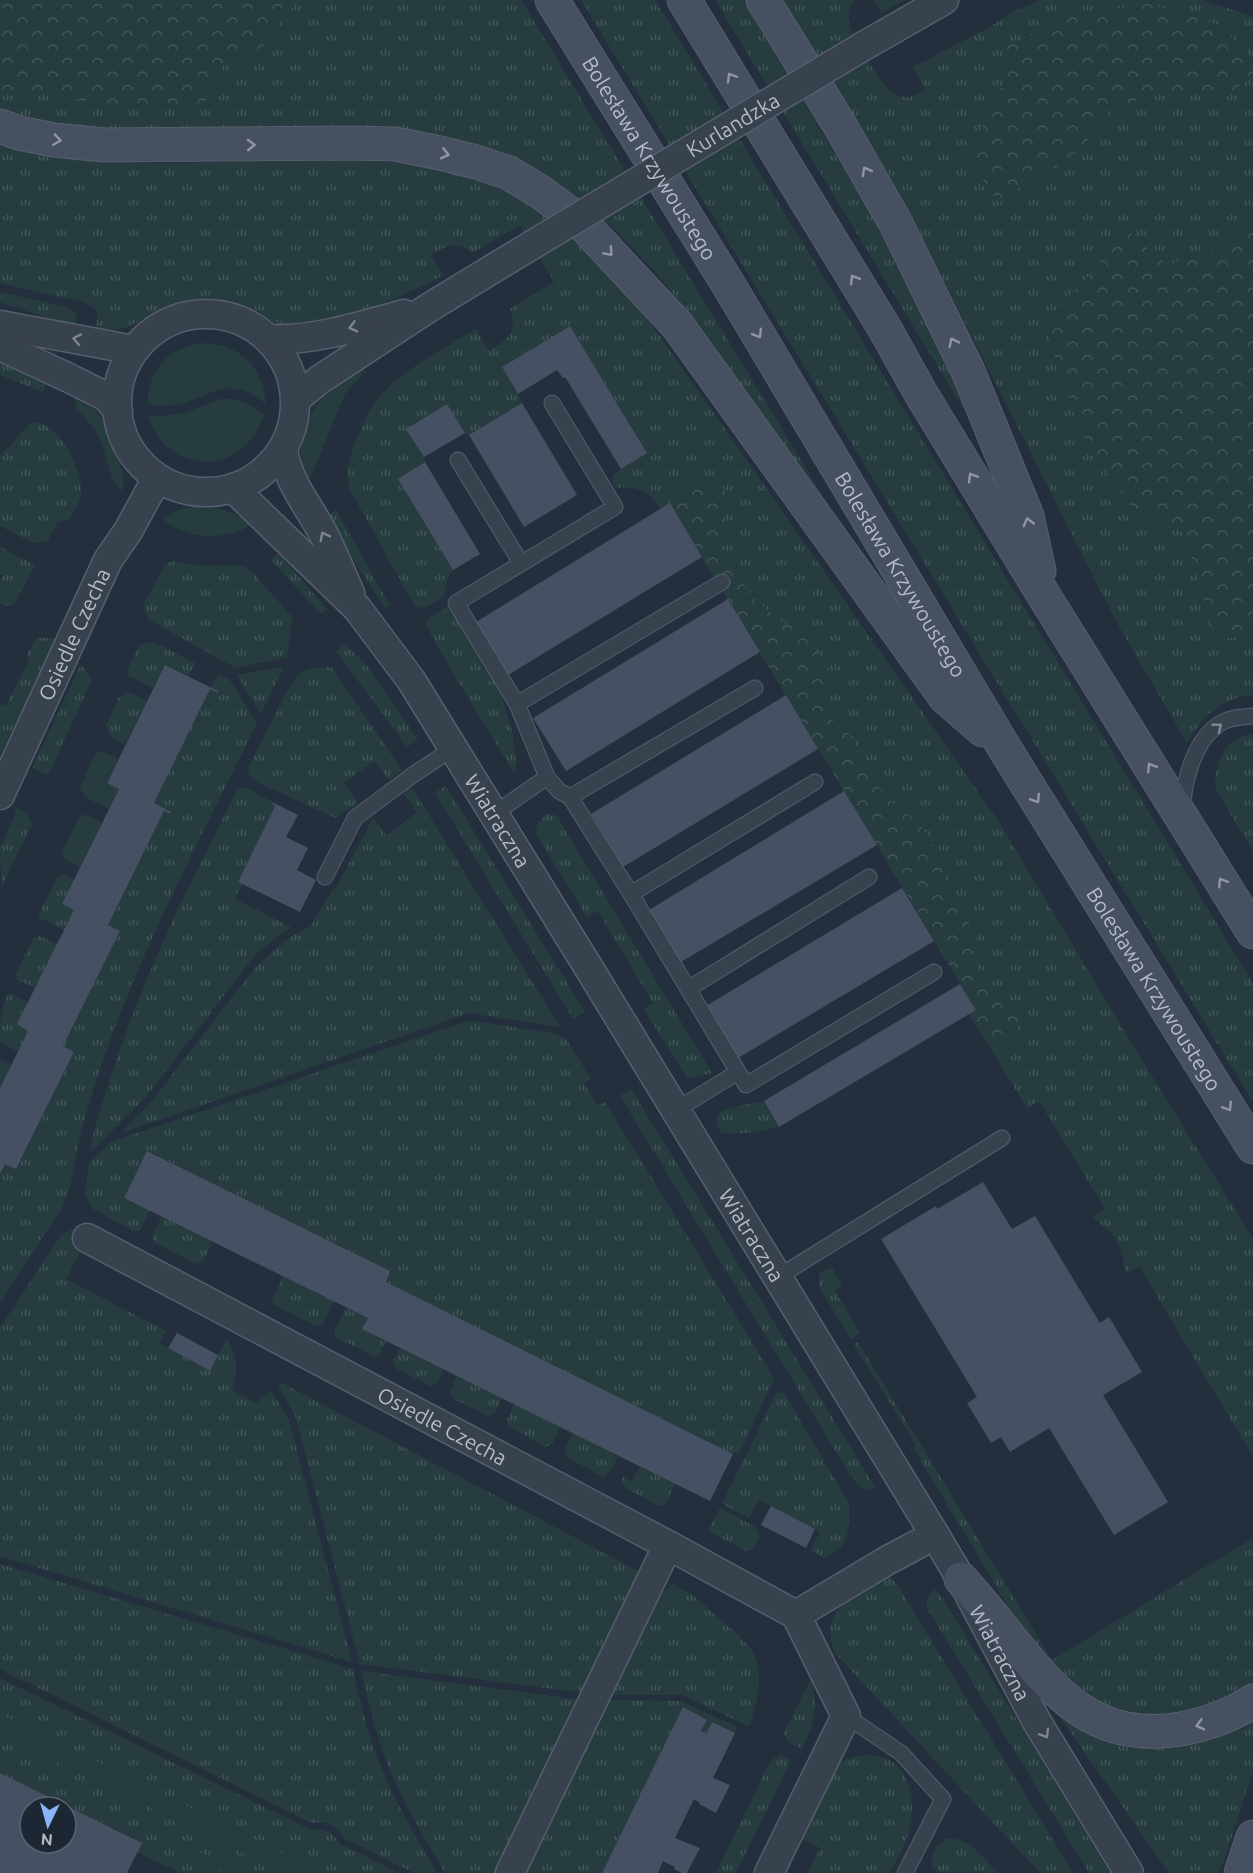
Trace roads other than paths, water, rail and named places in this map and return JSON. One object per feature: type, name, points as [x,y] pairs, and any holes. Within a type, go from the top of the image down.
[{"type":"main road","name":"Bolesława Krzywoustego","points":[[552,0],[728,284],[1005,749],[1253,1147]]},
{"type":"main road","points":[[684,0],[885,329],[920,392],[1046,599],[1253,932]]},
{"type":"main road","points":[[763,0],[839,124],[895,222],[968,371],[1027,516],[1046,599]]},
{"type":"main road","points":[[0,126],[19,133],[54,140],[105,145],[395,144],[476,162],[509,173],[539,190],[581,222],[677,325],[945,697],[1005,749]]},
{"type":"main road","points":[[961,1579],[1034,1667],[1062,1697],[1089,1717],[1124,1729],[1163,1732],[1202,1725],[1238,1711],[1253,1701]]},
{"type":"main road","points":[[1241,1873],[1253,1837]]},
{"type":"street","name":"Kurlandzka","points":[[296,399],[319,380],[430,307],[944,0]]},
{"type":"street","name":"Kurlandzka","points":[[269,339],[287,340],[350,328],[430,307]]},
{"type":"street","points":[[199,314],[225,315],[249,324],[269,339],[288,367],[296,399],[293,426],[283,449],[261,473],[233,488],[207,492],[181,489],[157,478],[137,460],[124,436],[118,411],[120,378],[134,350],[152,332],[174,319],[199,314]]},
{"type":"street","points":[[0,326],[134,350]]},
{"type":"street","points":[[0,346],[107,398],[118,411]]},
{"type":"street","name":"Wiatraczna","points":[[283,449],[285,466],[302,500],[323,533],[357,609]]},
{"type":"street","name":"Osiedle Czecha","points":[[0,795],[108,560],[128,531],[157,478]]},
{"type":"street","name":"Wiatraczna","points":[[233,488],[357,609],[411,680],[935,1535],[1037,1722],[1129,1873]]},
{"type":"street","name":"Osiedle Czecha","points":[[87,1238],[796,1615]]},
{"type":"street","points":[[769,1873],[846,1716],[796,1615],[935,1535]]},
{"type":"street","points":[[510,1873],[668,1545]]},
{"type":"lane","points":[[552,403],[615,507],[456,603],[517,704],[547,777],[559,791],[570,797],[746,1085],[934,972]]},
{"type":"lane","points":[[458,460],[521,563]]},
{"type":"lane","points":[[517,704],[722,582]]},
{"type":"lane","points":[[570,797],[754,688]]},
{"type":"lane","points":[[1182,817],[1183,798],[1190,770],[1197,752],[1208,736],[1220,723],[1253,716]]},
{"type":"lane","points":[[326,878],[355,818],[414,774],[454,748]]},
{"type":"lane","points":[[494,814],[547,777]]},
{"type":"lane","points":[[631,894],[815,782]]},
{"type":"lane","points":[[688,989],[868,877]]},
{"type":"lane","points":[[676,1110],[738,1072]]},
{"type":"lane","points":[[777,1277],[1002,1138]]},
{"type":"lane","points":[[846,1716],[901,1754],[944,1799],[905,1873]]}]
